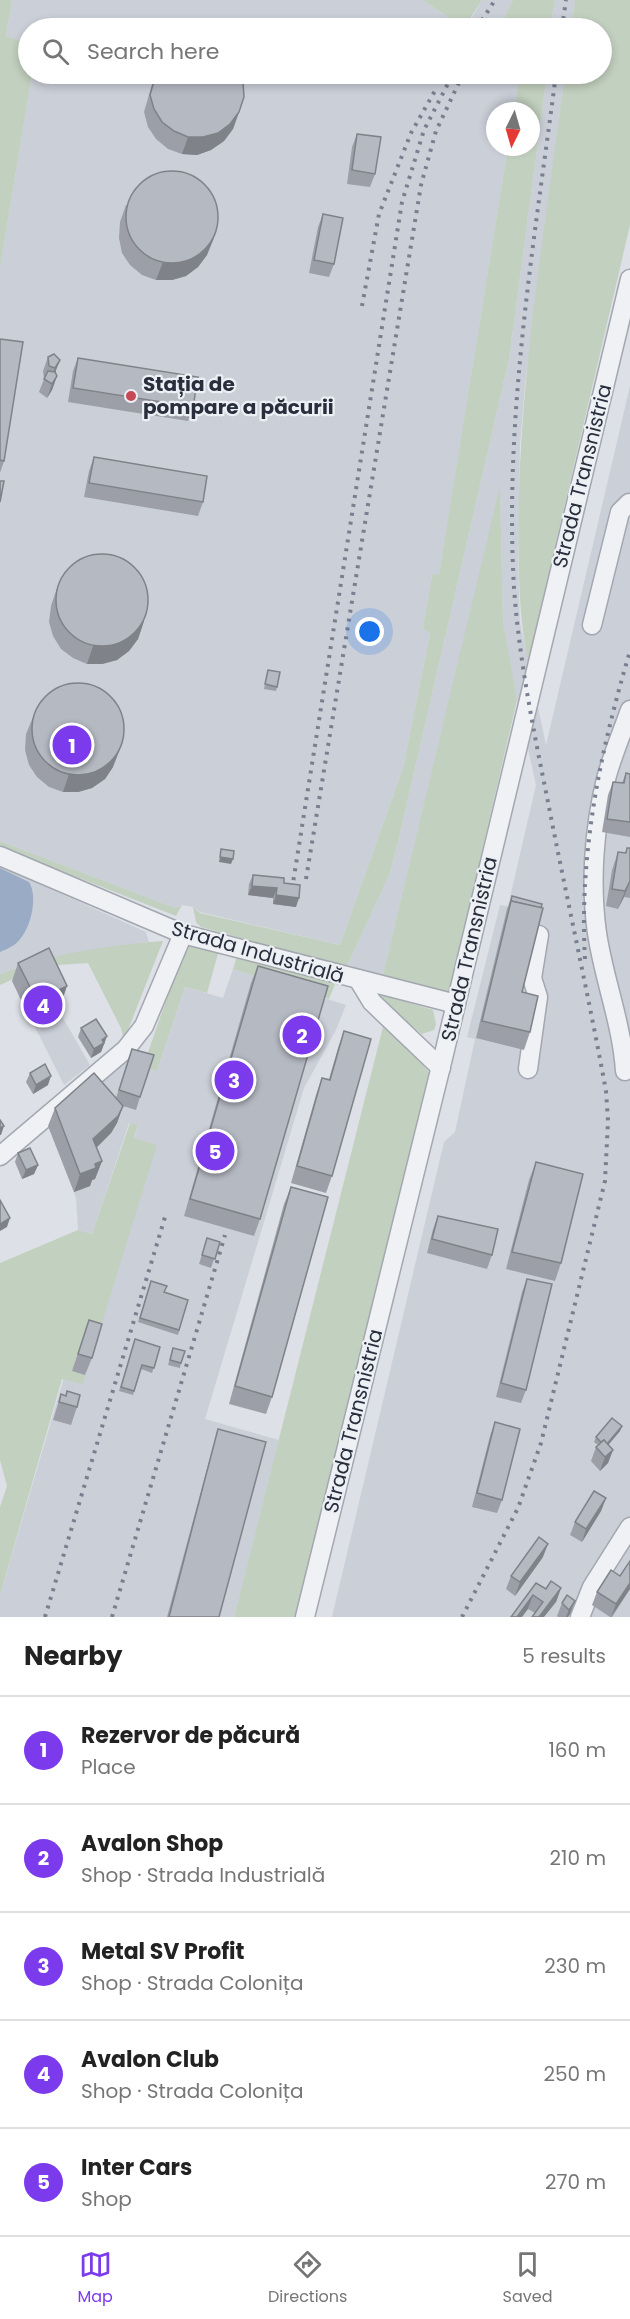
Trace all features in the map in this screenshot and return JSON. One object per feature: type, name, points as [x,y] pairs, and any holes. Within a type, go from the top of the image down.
[{"type":"street","name":"Strada Transnistria","points":[[305,1617],[441,1068],[630,279]]},
{"type":"street","points":[[592,625],[620,512],[630,503],[627,498],[630,486]]},
{"type":"street","points":[[626,1071],[623,1043],[601,953],[594,904],[598,821],[606,778],[630,710]]},
{"type":"street","name":"Strada Industrială","points":[[0,856],[183,934],[456,1004]]},
{"type":"street","points":[[0,1156],[126,1050],[144,1026],[183,934]]},
{"type":"street","points":[[528,1069],[538,997],[532,978],[539,935]]},
{"type":"street","points":[[358,979],[372,1002],[441,1068]]},
{"type":"street","points":[[580,1617],[592,1587],[630,1527]]},
{"type":"shaded area","points":[[12,0],[423,0],[449,18],[18,18],[18,40],[6,36]]},
{"type":"shaded area","points":[[482,0],[513,0],[504,18],[472,18]]},
{"type":"shaded area","points":[[555,0],[575,0],[572,18],[552,18]]},
{"type":"shaded area","points":[[30,84],[518,84],[515,102],[486,102],[486,156],[507,156],[439,575],[432,575],[423,628],[430,634],[403,768],[340,945],[200,912],[193,907],[182,905],[175,908],[0,841],[0,268]]},
{"type":"shaded area","points":[[546,84],[564,84],[525,384],[520,445],[518,563],[520,623],[546,745],[630,386],[630,1617],[332,1617],[444,1142],[455,1132],[475,1039],[467,1037],[500,905],[508,906],[536,785],[512,676],[503,621],[500,489],[382,979],[346,968],[390,873],[509,359],[536,156],[540,156],[540,126]]},
{"type":"shaded area","points":[[0,866],[146,932],[149,942],[86,951],[18,967],[0,974]]},
{"type":"shaded area","points":[[42,966],[63,1008],[59,1011],[90,1065],[64,1085],[12,981]]},
{"type":"shaded area","points":[[233,969],[346,1005],[336,1030],[304,1088],[205,1419],[279,1440],[234,1617],[0,1617],[0,1595],[138,1126],[129,1123],[92,1234],[78,1230],[76,1198],[48,1126],[118,1062],[128,1062],[157,1071],[185,987],[223,998]]},
{"type":"green space","points":[[0,0],[12,0],[6,36],[18,40],[18,84],[30,84],[0,268]]},
{"type":"green space","points":[[423,0],[482,0],[470,18],[449,18]]},
{"type":"green space","points":[[513,0],[555,0],[552,18],[504,18]]},
{"type":"green space","points":[[575,0],[630,0],[630,225],[528,662],[520,599],[521,441],[537,283],[564,84],[612,84],[612,18],[572,18]]},
{"type":"green space","points":[[518,84],[546,84],[540,126],[540,102],[515,102]]},
{"type":"green space","points":[[507,156],[536,156],[509,359],[390,873],[346,968],[201,927],[196,922],[193,907],[200,913],[340,945],[403,768],[430,634],[423,628],[432,575],[439,574]]},
{"type":"green space","points":[[500,486],[503,621],[517,700],[448,997],[382,979]]},
{"type":"green space","points":[[0,841],[175,908],[182,905],[176,916],[0,847]]},
{"type":"green space","points":[[163,941],[124,1040],[121,1028],[88,963],[42,966],[0,985],[0,974],[39,961],[101,948]]},
{"type":"green space","points":[[193,942],[219,950],[207,993],[185,987],[157,1071],[143,1067],[182,954]]},
{"type":"green space","points":[[237,956],[336,982],[329,999],[233,969]]},
{"type":"green space","points":[[380,994],[433,1010],[436,1024],[434,1030],[422,1034],[378,998]]},
{"type":"green space","points":[[384,1023],[429,1072],[297,1617],[234,1617]]},
{"type":"green space","points":[[130,1123],[138,1125],[134,1138],[157,1145],[96,1342],[83,1338],[72,1371],[85,1375],[83,1384],[62,1379],[0,1595],[0,1507],[7,1486],[0,1460],[0,1263],[78,1230],[92,1234]]},
{"type":"water","points":[[0,868],[29,882],[32,889],[33,906],[25,933],[20,940],[0,952]]},
{"type":"building","points":[[153,84],[243,84],[244,97],[239,112],[230,124],[218,133],[203,137],[188,137],[162,122],[154,109],[150,95]]},
{"type":"building","points":[[357,134],[381,137],[375,174],[352,170]]},
{"type":"building","points":[[172,171],[190,174],[205,184],[215,199],[218,217],[215,235],[205,250],[190,260],[172,263],[154,260],[139,250],[129,235],[126,217],[129,199],[139,184],[154,174]]},
{"type":"building","points":[[323,214],[343,218],[334,264],[314,260]]},
{"type":"building","points":[[0,339],[23,342],[4,461],[0,460]]},
{"type":"building","points":[[54,354],[60,360],[55,368],[49,366],[48,357]]},
{"type":"building","points":[[78,358],[198,377],[193,407],[73,388]]},
{"type":"building","points":[[48,371],[55,372],[57,376],[52,384],[44,379]]},
{"type":"building","points":[[94,457],[207,476],[203,502],[89,483]]},
{"type":"building","points":[[0,481],[4,481],[0,502]]},
{"type":"building","points":[[102,554],[120,557],[135,567],[145,582],[148,600],[145,618],[135,633],[120,643],[102,646],[84,643],[69,633],[59,618],[56,600],[59,582],[69,567],[84,557]]},
{"type":"building","points":[[268,670],[280,672],[277,687],[265,684]]},
{"type":"building","points":[[78,683],[96,686],[111,696],[121,711],[124,729],[121,747],[111,762],[96,772],[78,775],[60,772],[45,762],[35,747],[32,729],[35,711],[45,696],[60,686]]},
{"type":"building","points":[[626,773],[630,774],[630,822],[607,819],[613,782],[624,783]]},
{"type":"building","points":[[627,848],[630,848],[630,881],[625,891],[612,889],[618,852],[626,853]]},
{"type":"building","points":[[221,849],[234,851],[233,859],[220,857]]},
{"type":"building","points":[[253,875],[284,878],[284,883],[300,885],[299,898],[276,895],[277,888],[252,886]]},
{"type":"building","points":[[512,896],[542,904],[541,908],[511,901],[510,905]]},
{"type":"building","points":[[511,901],[543,908],[522,992],[538,996],[530,1032],[482,1021]]},
{"type":"building","points":[[49,948],[67,986],[37,1001],[18,963]]},
{"type":"building","points":[[258,966],[328,986],[260,1219],[190,1199]]},
{"type":"building","points":[[96,1019],[107,1036],[102,1040],[104,1043],[94,1049],[81,1028]]},
{"type":"building","points":[[344,1031],[371,1039],[332,1176],[297,1166],[322,1078],[330,1080]]},
{"type":"building","points":[[132,1049],[154,1055],[140,1097],[119,1090]]},
{"type":"building","points":[[45,1064],[51,1076],[36,1085],[30,1073]]},
{"type":"building","points":[[94,1073],[123,1106],[118,1116],[93,1139],[102,1161],[95,1164],[96,1168],[80,1174],[55,1108]]},
{"type":"building","points":[[30,1148],[38,1165],[26,1170],[18,1153]]},
{"type":"building","points":[[536,1162],[583,1174],[561,1263],[512,1252]]},
{"type":"building","points":[[291,1187],[328,1197],[272,1397],[235,1386]]},
{"type":"building","points":[[0,1200],[10,1218],[0,1224]]},
{"type":"building","points":[[438,1216],[498,1229],[492,1255],[432,1239]]},
{"type":"building","points":[[207,1238],[220,1242],[215,1259],[202,1255]]},
{"type":"building","points":[[527,1279],[552,1284],[526,1390],[501,1383]]},
{"type":"building","points":[[151,1281],[167,1286],[164,1292],[188,1300],[179,1330],[140,1318]]},
{"type":"building","points":[[89,1320],[102,1324],[92,1358],[78,1354]]},
{"type":"building","points":[[135,1339],[160,1347],[154,1368],[142,1365],[134,1391],[121,1387]]},
{"type":"building","points":[[173,1348],[185,1351],[181,1363],[170,1360]]},
{"type":"building","points":[[67,1391],[80,1395],[77,1407],[59,1402],[61,1394],[66,1396]]},
{"type":"building","points":[[612,1418],[622,1426],[607,1444],[596,1437]]},
{"type":"building","points":[[495,1422],[520,1429],[502,1500],[477,1493]]},
{"type":"building","points":[[218,1429],[266,1442],[219,1617],[169,1617]]},
{"type":"building","points":[[604,1440],[613,1450],[605,1457],[596,1447]]},
{"type":"building","points":[[594,1491],[606,1498],[586,1529],[575,1522]]},
{"type":"building","points":[[539,1537],[548,1544],[520,1582],[511,1576]]},
{"type":"building","points":[[630,1561],[630,1583],[616,1604],[597,1592],[611,1570],[620,1576]]},
{"type":"building","points":[[551,1581],[561,1588],[539,1617],[532,1617],[543,1602],[533,1595],[517,1617],[511,1617],[536,1583],[546,1589]]},
{"type":"building","points":[[567,1595],[575,1601],[569,1610],[562,1603]]},
{"type":"railway","points":[[483,18],[495,0]]},
{"type":"railway","points":[[563,18],[566,0]]},
{"type":"railway","points":[[292,889],[402,202],[424,130],[448,84]]},
{"type":"railway","points":[[306,879],[421,185],[436,131],[458,84]]},
{"type":"railway","points":[[462,1617],[518,1508],[541,1443],[605,1181],[608,1121],[606,1091],[532,719],[519,640],[514,588],[513,459],[517,395],[530,266],[555,84]]},
{"type":"railway","points":[[362,306],[379,214],[411,133],[436,89]]},
{"type":"railway","points":[[585,959],[585,880],[594,803],[609,727],[630,651]]},
{"type":"railway","points":[[45,1617],[165,1217]]},
{"type":"railway","points":[[112,1617],[225,1235]]},
{"type":"place","name":"Stația de pompare a păcurii","points":[[131,396]]},
{"type":"place","name":"Rezervor de păcură","points":[[72,745]]},
{"type":"place","name":"Avalon Club","points":[[43,1005]]},
{"type":"place","name":"Avalon Shop","points":[[302,1035]]},
{"type":"place","name":"Metal SV Profit","points":[[234,1080]]},
{"type":"place","name":"Inter Cars","points":[[215,1151]]}]
